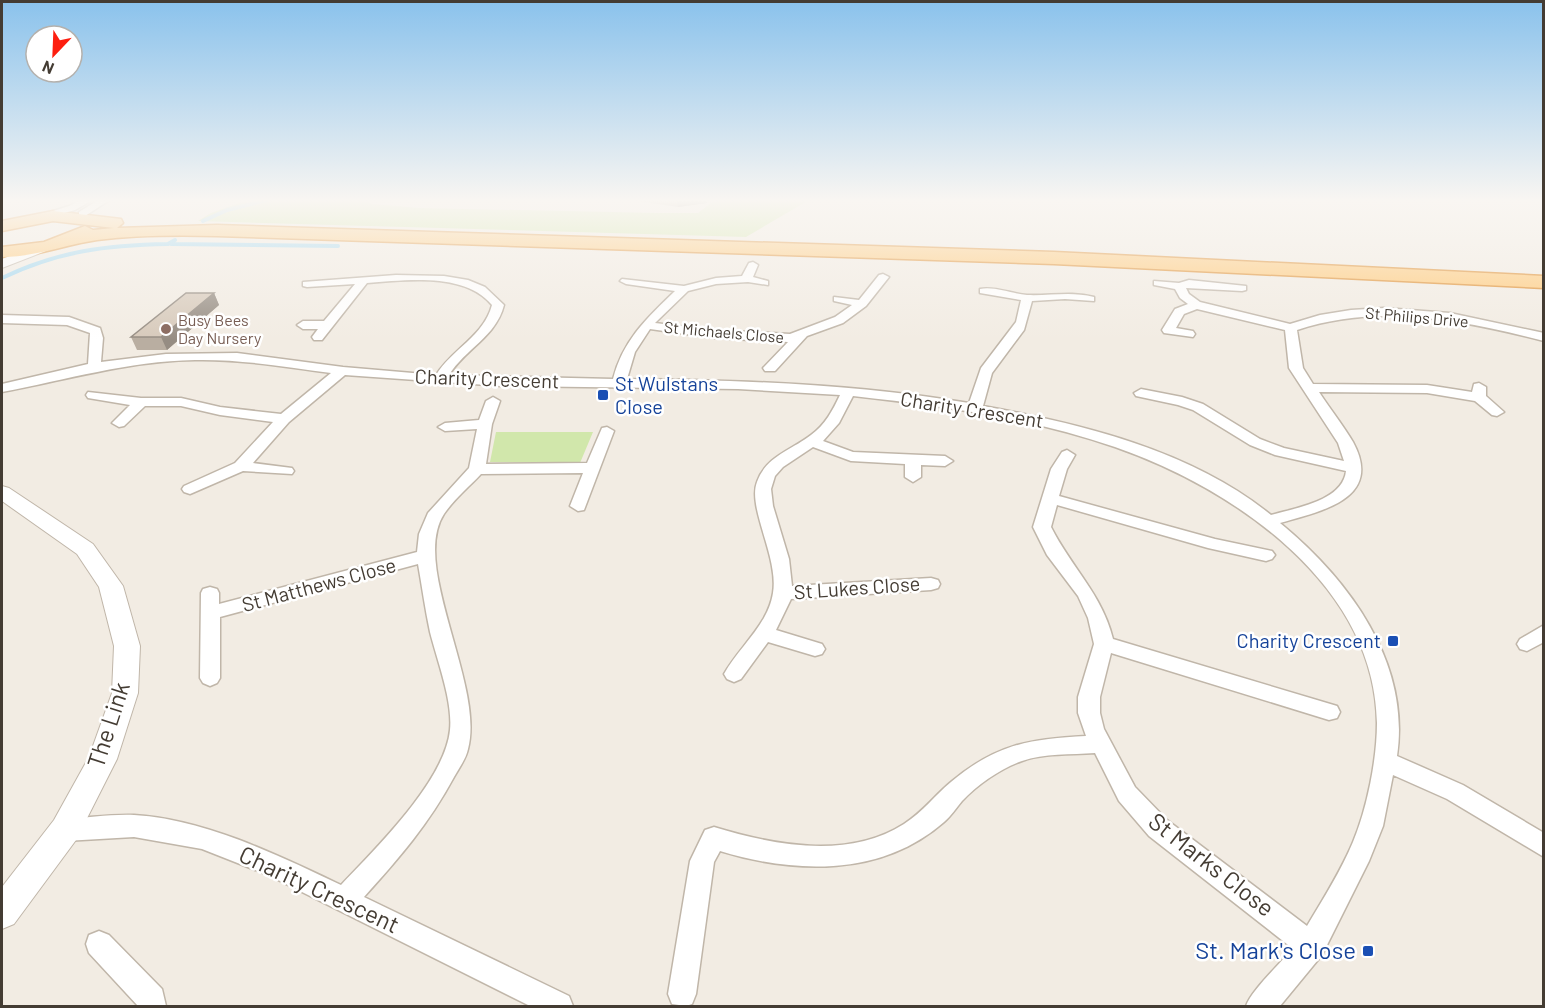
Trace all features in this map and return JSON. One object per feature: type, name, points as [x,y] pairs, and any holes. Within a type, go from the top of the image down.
[{"type":"highway","points":[[2,252],[46,246]]},
{"type":"highway","points":[[741,246],[1054,258],[1544,282]]},
{"type":"street","points":[[2,264],[46,246]]},
{"type":"street","points":[[748,279],[747,274],[753,265]]},
{"type":"street","name":"St Michaels Close","points":[[770,368],[801,336],[839,320],[862,304],[883,277]]},
{"type":"street","points":[[307,284],[420,278],[469,284],[490,295],[498,305],[496,318],[489,328],[452,362],[440,379]]},
{"type":"street","points":[[626,280],[684,289],[716,281],[748,279],[764,283]]},
{"type":"street","points":[[318,337],[363,281]]},
{"type":"street","points":[[1158,283],[1242,288]]},
{"type":"street","points":[[1179,286],[1184,296],[1196,305],[1291,328],[1296,368],[1346,443],[1354,468],[1353,481],[1338,497],[1314,508],[1269,521]]},
{"type":"street","points":[[619,383],[625,354],[634,339],[684,289]]},
{"type":"street","points":[[984,291],[1027,298],[1065,296],[1090,298]]},
{"type":"street","points":[[975,409],[978,392],[988,368],[1023,325],[1027,298]]},
{"type":"street","points":[[838,299],[862,304]]},
{"type":"street","points":[[1188,334],[1168,330],[1179,312],[1196,305]]},
{"type":"street","name":"St Philips Drive","points":[[1291,328],[1323,317],[1383,312],[1485,324],[1544,337]]},
{"type":"street","points":[[2,319],[69,321],[96,331],[98,338],[94,366]]},
{"type":"street","points":[[303,324],[327,325]]},
{"type":"street","name":"St Michaels Close","points":[[646,325],[714,334],[782,339],[801,336]]},
{"type":"street","name":"Charity Crescent","points":[[2,388],[94,366],[163,358],[224,356],[440,379],[765,386],[849,392],[975,409],[1073,428],[1172,462],[1223,489],[1269,521],[1326,577],[1358,621],[1370,647],[1386,700],[1390,731],[1386,761],[1368,837],[1312,946],[1274,993],[1260,1006]]},
{"type":"street","points":[[190,489],[242,466],[284,419],[342,370]]},
{"type":"street","points":[[1308,388],[1428,389],[1479,392],[1497,412]]},
{"type":"street","name":"St Lukes Close","points":[[735,674],[764,634],[783,593],[780,557],[762,492],[764,481],[780,461],[800,446],[812,442],[837,418],[849,392]]},
{"type":"street","points":[[1141,393],[1165,397],[1198,407],[1255,442],[1280,452],[1354,468]]},
{"type":"street","points":[[93,395],[141,402],[181,402],[220,411],[284,419]]},
{"type":"street","points":[[343,901],[390,851],[426,806],[457,751],[461,729],[454,680],[440,631],[426,556],[428,534],[436,513],[477,468],[485,424],[493,401]]},
{"type":"street","points":[[119,423],[141,402]]},
{"type":"street","points":[[445,427],[485,424]]},
{"type":"street","points":[[578,506],[607,430]]},
{"type":"street","points":[[812,442],[851,456],[945,461]]},
{"type":"street","points":[[1067,455],[1059,469],[1042,527],[1056,555],[1086,594],[1098,618],[1104,644],[1190,668],[1329,712]]},
{"type":"street","points":[[913,460],[914,477]]},
{"type":"street","points":[[242,466],[286,471]]},
{"type":"street","points":[[477,468],[592,468]]},
{"type":"street","name":"The Link","points":[[2,492],[85,549],[111,586],[127,646],[125,693],[103,759],[65,830],[2,914]]},
{"type":"street","points":[[1049,498],[1214,544],[1266,555]]},
{"type":"street","name":"St Matthews Close","points":[[211,613],[426,556]]},
{"type":"street","name":"St Lukes Close","points":[[783,593],[931,584]]},
{"type":"street","points":[[210,593],[210,678]]},
{"type":"street","points":[[1527,644],[1544,632]]},
{"type":"street","points":[[764,634],[815,649]]},
{"type":"street","name":"St Marks Close","points":[[1104,644],[1089,698],[1093,729],[1127,794],[1158,828],[1312,946]]},
{"type":"street","points":[[682,994],[702,861],[714,838],[748,850],[780,856],[841,857],[874,849],[903,839],[936,815],[959,789],[988,768],[1023,751],[1100,744]]},
{"type":"street","points":[[1386,761],[1455,792],[1544,846]]},
{"type":"street","name":"Charity Crescent","points":[[65,830],[134,826],[203,838],[277,867],[551,1005]]},
{"type":"street","points":[[99,944],[152,999],[153,1006]]},
{"type":"green space","points":[[496,432],[593,432],[580,463],[490,462]]},
{"type":"building","points":[[186,293],[214,293],[161,337],[131,337]]},
{"type":"waterway","points":[[2,278],[43,261],[83,251],[124,246]]},
{"type":"place","name":"Busy Bees Day Nursery","points":[[166,329]]},
{"type":"place","name":"St Wulstans Close","points":[[603,395]]},
{"type":"place","name":"Charity Crescent","points":[[1393,641]]},
{"type":"place","name":"St. Mark's Close","points":[[1368,951]]}]
